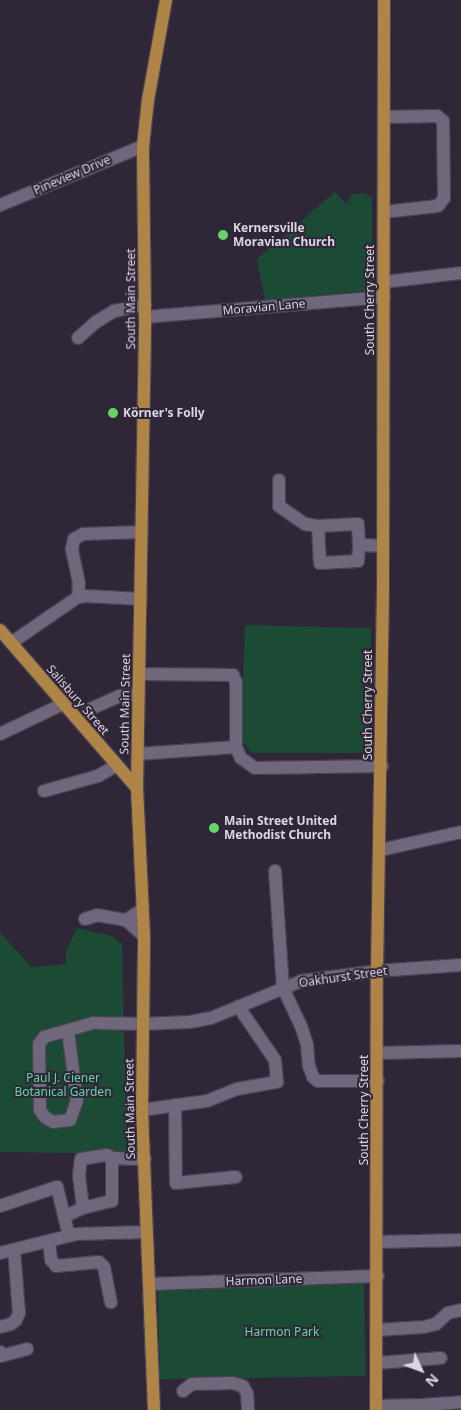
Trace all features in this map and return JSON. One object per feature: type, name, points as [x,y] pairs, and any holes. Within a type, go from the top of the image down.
[{"type":"main road","name":"South Main Street","points":[[154,1410],[142,1110],[144,936],[137,788],[145,311],[144,146],[148,100],[166,0]]},
{"type":"main road","name":"South Cherry Street","points":[[376,1408],[378,1276],[377,971],[382,766],[384,0]]},
{"type":"main road","name":"Salisbury Street","points":[[0,630],[62,704],[137,788]]},
{"type":"street","points":[[384,117],[437,116],[443,121],[444,198],[438,206],[384,212]]},
{"type":"street","name":"Pineview Drive","points":[[0,205],[144,146]]},
{"type":"street","points":[[384,282],[461,273]]},
{"type":"street","name":"Moravian Lane","points":[[78,338],[96,322],[114,311],[145,311],[384,297]]},
{"type":"street","points":[[279,480],[279,506],[305,524],[318,526],[358,524],[358,561],[320,563],[318,526]]},
{"type":"street","points":[[78,597],[79,584],[72,549],[74,539],[84,534],[142,532]]},
{"type":"street","points":[[359,545],[383,546]]},
{"type":"street","points":[[10,643],[78,597],[141,600]]},
{"type":"street","points":[[139,674],[233,675],[236,682],[236,747],[246,764],[255,768],[382,766]]},
{"type":"street","points":[[88,710],[119,696],[139,695]]},
{"type":"street","points":[[0,734],[62,704]]},
{"type":"street","points":[[138,754],[236,747]]},
{"type":"street","points":[[44,791],[98,776],[117,765]]},
{"type":"street","points":[[380,850],[461,832]]},
{"type":"street","points":[[275,871],[283,988],[301,1026],[313,1077],[318,1081],[378,1082]]},
{"type":"street","points":[[126,920],[142,910]]},
{"type":"street","points":[[85,919],[97,915],[126,920],[144,936]]},
{"type":"street","name":"Oakhurst Street","points":[[68,1031],[77,1100],[70,1120],[53,1122],[45,1118],[40,1110],[39,1044],[44,1037],[93,1023],[142,1024],[190,1022],[211,1018],[301,981],[377,971],[461,965]]},
{"type":"street","points":[[142,1110],[207,1101],[237,1089],[277,1082],[275,1060],[238,1006]]},
{"type":"street","points":[[378,1054],[461,1051]]},
{"type":"street","points":[[175,1105],[176,1183],[236,1177]]},
{"type":"street","points":[[83,1208],[79,1175],[81,1159],[102,1155],[112,1158],[145,1159]]},
{"type":"street","points":[[65,1216],[83,1208],[112,1201],[112,1158]]},
{"type":"street","points":[[0,1206],[57,1188],[69,1236]]},
{"type":"street","points":[[0,1253],[69,1236],[146,1232]]},
{"type":"street","points":[[378,1242],[461,1240]]},
{"type":"street","points":[[49,1241],[51,1260],[56,1266],[99,1262],[104,1267],[111,1302]]},
{"type":"street","points":[[0,1327],[11,1324],[16,1320],[19,1313],[14,1250]]},
{"type":"street","name":"Harmon Lane","points":[[150,1284],[378,1276]]},
{"type":"street","points":[[377,1330],[424,1327],[436,1324],[448,1313],[461,1310]]},
{"type":"street","points":[[0,1352],[1,1356],[27,1349]]},
{"type":"street","points":[[377,1363],[441,1358]]},
{"type":"street","points":[[183,1391],[192,1384],[233,1383],[242,1386],[247,1394],[248,1410]]},
{"type":"street","points":[[376,1408],[424,1408],[461,1402]]},
{"type":"green space","points":[[335,192],[347,204],[351,194],[365,193],[372,197],[373,290],[265,300],[257,259]]},
{"type":"green space","points":[[245,625],[371,628],[370,753],[252,753],[241,740]]},
{"type":"green space","name":"Paul J. Ciener Botanical Garden","points":[[77,928],[112,936],[122,944],[127,1154],[0,1152],[0,932],[31,967],[66,964],[66,951]]},
{"type":"green space","name":"Harmon Park","points":[[364,1284],[366,1376],[160,1380],[158,1288]]},
{"type":"place","name":"Kernersville Moravian Church","points":[[223,235]]},
{"type":"place","name":"Körner's Folly","points":[[113,413]]},
{"type":"place","name":"Main Street United Methodist Church","points":[[214,828]]}]
